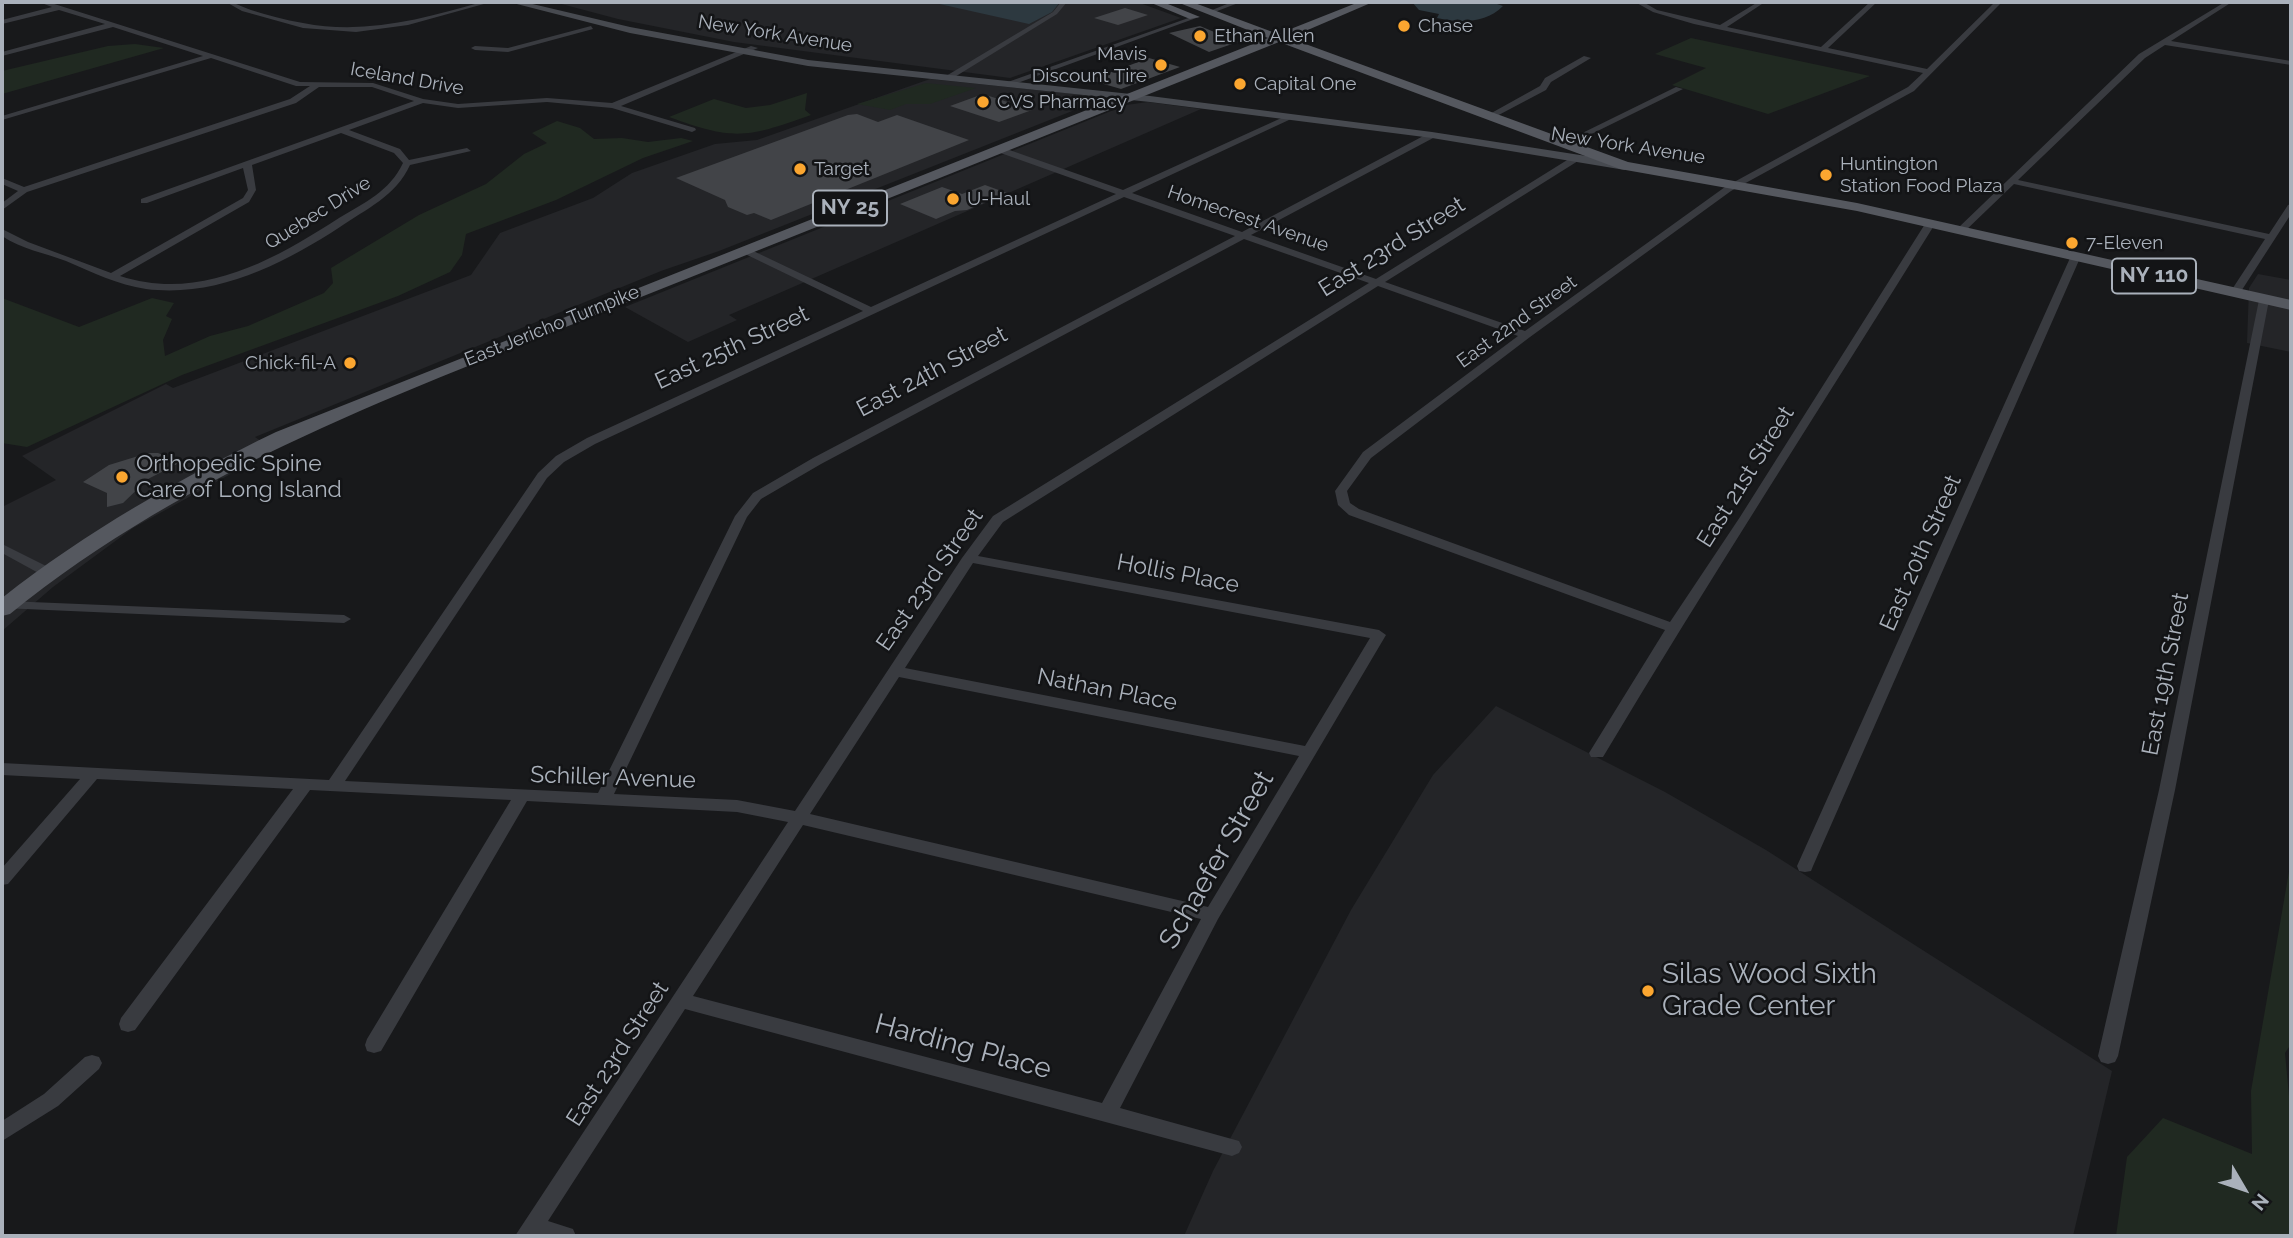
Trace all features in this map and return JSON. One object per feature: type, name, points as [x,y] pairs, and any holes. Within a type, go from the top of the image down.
[{"type":"main road","name":"NY 110","points":[[1154,2],[1262,43],[1410,86]]},
{"type":"main road","name":"NY 110","points":[[1182,2],[1625,166]]},
{"type":"main road","name":"NY 25","points":[[1129,96],[1368,2]]},
{"type":"main road","name":"East Jericho Turnpike","points":[[4,607],[49,573],[149,507],[285,435],[1129,96]]},
{"type":"main road","name":"NY 110","points":[[1566,143],[1706,180]]},
{"type":"main road","name":"New York Avenue","points":[[1625,166],[1737,185],[1960,230],[2234,295],[2291,305]]},
{"type":"street","name":"Iceland Drive","points":[[42,2],[285,81],[316,86],[373,85],[422,101],[478,106],[547,100],[613,106],[692,130]]},
{"type":"street","points":[[229,2],[301,27],[332,31],[398,26],[488,2]]},
{"type":"street","name":"New York Avenue","points":[[513,2],[630,30],[749,50]]},
{"type":"street","name":"New York Avenue","points":[[535,2],[636,28],[808,63],[1129,96],[1432,135],[1625,166]]},
{"type":"street","points":[[950,76],[1055,13],[1064,2]]},
{"type":"street","points":[[1210,12],[1238,2]]},
{"type":"street","points":[[1638,2],[1673,17],[1929,72]]},
{"type":"street","points":[[1722,27],[1762,2]]},
{"type":"street","points":[[1823,49],[1874,2]]},
{"type":"street","name":"East 22nd Street","points":[[1673,628],[1368,518],[1344,506],[1341,491],[1367,456],[1526,335],[1737,185],[1902,94],[1929,72],[1999,2]]},
{"type":"street","points":[[1960,230],[2142,56],[2229,2]]},
{"type":"street","points":[[2,22],[60,8]]},
{"type":"street","points":[[1009,83],[1196,18]]},
{"type":"street","points":[[2,54],[116,24]]},
{"type":"street","points":[[475,48],[519,48],[591,29]]},
{"type":"street","points":[[2162,42],[2291,64]]},
{"type":"street","points":[[613,106],[749,50]]},
{"type":"street","points":[[2,118],[211,56]]},
{"type":"street","points":[[1490,116],[1587,58]]},
{"type":"street","points":[[2,207],[24,190],[293,101],[316,86]]},
{"type":"street","points":[[1575,159],[1577,152],[1566,143],[1679,89]]},
{"type":"street","points":[[144,201],[422,101]]},
{"type":"street","name":"East 25th Street","points":[[333,786],[541,476],[560,459],[591,440],[1288,117]]},
{"type":"street","points":[[665,134],[681,127]]},
{"type":"street","name":"Quebec Drive","points":[[3,235],[113,276],[166,287],[194,286],[252,272],[298,250],[381,196],[403,174],[407,163],[397,151],[341,130]]},
{"type":"street","name":"East 24th Street","points":[[604,798],[727,538],[757,496],[817,461],[1432,135]]},
{"type":"street","name":"Homecrest Avenue","points":[[998,149],[1526,335]]},
{"type":"street","points":[[407,163],[467,151]]},
{"type":"street","name":"East 23rd Street","points":[[530,1231],[969,558],[998,519],[1575,159]]},
{"type":"street","points":[[113,276],[246,200],[253,190],[247,164]]},
{"type":"street","points":[[2,181],[24,190]]},
{"type":"street","points":[[2011,181],[2271,237]]},
{"type":"street","points":[[2234,295],[2291,207]]},
{"type":"street","name":"East 21st Street","points":[[1597,753],[1673,628],[1930,224]]},
{"type":"street","points":[[744,250],[870,310]]},
{"type":"street","name":"East 20th Street","points":[[1805,866],[2075,258]]},
{"type":"street","name":"East 19th Street","points":[[2108,1056],[2167,790],[2264,300]]},
{"type":"street","points":[[2,548],[49,573]]},
{"type":"street","name":"Hollis Place","points":[[969,558],[1379,635]]},
{"type":"street","points":[[4,607],[344,619]]},
{"type":"street","name":"Schaefer Street","points":[[1107,1115],[1212,915],[1379,635]]},
{"type":"street","name":"Nathan Place","points":[[895,671],[1310,753]]},
{"type":"street","name":"Schiller Avenue","points":[[2,769],[91,776],[737,806],[800,818],[1212,915]]},
{"type":"street","points":[[2,879],[91,776]]},
{"type":"street","points":[[128,1024],[306,785]]},
{"type":"street","points":[[374,1045],[521,797]]},
{"type":"street","name":"Harding Place","points":[[681,1000],[1232,1147]]},
{"type":"street","points":[[2,1132],[51,1100],[92,1063]]},
{"type":"street","points":[[530,1231],[565,1236]]},
{"type":"shaded area","points":[[554,2],[1137,2],[1181,18],[1010,78],[734,42],[618,19]]},
{"type":"shaded area","points":[[1060,2],[1052,12],[1029,24],[935,3]]},
{"type":"shaded area","points":[[1412,2],[1491,2],[1503,6],[1480,19],[1454,21],[1437,18],[1439,14],[1419,10]]},
{"type":"shaded area","points":[[1691,38],[1870,76],[1768,114],[1672,85],[1706,68],[1655,54]]},
{"type":"shaded area","points":[[135,44],[164,48],[2,94],[2,71],[108,46]]},
{"type":"shaded area","points":[[930,79],[1095,96],[1100,100],[719,251],[661,271],[255,437],[274,450],[133,528],[53,587],[2,631],[2,507],[56,480],[22,456],[166,384],[173,388],[471,275],[500,233],[593,198],[632,173],[715,144],[757,140]]},
{"type":"shaded area","points":[[926,83],[976,88],[930,104],[906,104],[890,110],[857,104]]},
{"type":"shaded area","points":[[807,93],[805,110],[811,115],[755,132],[726,133],[669,117],[714,99],[746,108],[770,105]]},
{"type":"shaded area","points":[[1148,102],[1201,109],[729,315],[737,320],[688,342],[625,307],[1126,105]]},
{"type":"shaded area","points":[[557,121],[580,128],[594,139],[622,138],[648,142],[681,138],[693,141],[643,158],[556,200],[466,234],[462,255],[450,272],[398,296],[182,375],[27,447],[2,443],[2,298],[79,327],[152,298],[174,303],[166,316],[172,319],[163,340],[165,356],[210,336],[248,326],[324,293],[333,283],[331,268],[419,215],[486,184],[524,154],[547,143],[532,133]]},
{"type":"shaded area","points":[[2258,274],[2291,280],[2291,352],[2247,343],[2249,288]]},
{"type":"shaded area","name":"Silas Wood Sixth Grade Center","points":[[1496,706],[1665,792],[1766,850],[2112,1071],[2073,1236],[1184,1236],[1213,1171],[1351,910],[1433,775]]},
{"type":"shaded area","points":[[2291,860],[2291,1044],[2285,1053],[2291,1117],[2291,1236],[2116,1236],[2127,1157],[2163,1118],[2252,1154],[2251,1091]]},
{"type":"building","points":[[1125,8],[1148,15],[1118,25],[1094,18]]},
{"type":"building","name":"Ethan Allen","points":[[1200,26],[1238,42],[1209,52],[1169,33]]},
{"type":"building","points":[[1149,58],[1180,67],[1121,89],[1090,80]]},
{"type":"building","name":"CVS Pharmacy","points":[[983,94],[1032,110],[999,122],[950,106]]},
{"type":"building","name":"Target","points":[[857,114],[878,122],[897,115],[969,140],[771,220],[754,213],[747,215],[728,207],[725,200],[676,178],[848,115]]},
{"type":"building","name":"U-Haul","points":[[985,185],[1007,193],[967,210],[955,211],[936,219],[900,204],[942,187],[962,194]]},
{"type":"building","name":"Orthopedic Spine Care of Long Island","points":[[148,453],[158,453],[181,462],[148,479],[123,503],[107,507],[107,493],[83,482],[109,465]]},
{"type":"place","name":"Chase","points":[[1404,26]]},
{"type":"place","name":"Ethan Allen","points":[[1200,36]]},
{"type":"place","name":"Mavis Discount Tire","points":[[1161,65]]},
{"type":"place","name":"Capital One","points":[[1240,84]]},
{"type":"place","name":"CVS Pharmacy","points":[[983,102]]},
{"type":"place","name":"Target","points":[[800,169]]},
{"type":"place","name":"Huntington Station Food Plaza","points":[[1826,175]]},
{"type":"place","name":"U-Haul","points":[[953,199]]},
{"type":"place","name":"7-Eleven","points":[[2072,243]]},
{"type":"place","name":"Chick-fil-A","points":[[350,363]]},
{"type":"place","name":"Orthopedic Spine Care of Long Island","points":[[122,477]]},
{"type":"place","name":"Silas Wood Sixth Grade Center","points":[[1648,991]]}]
